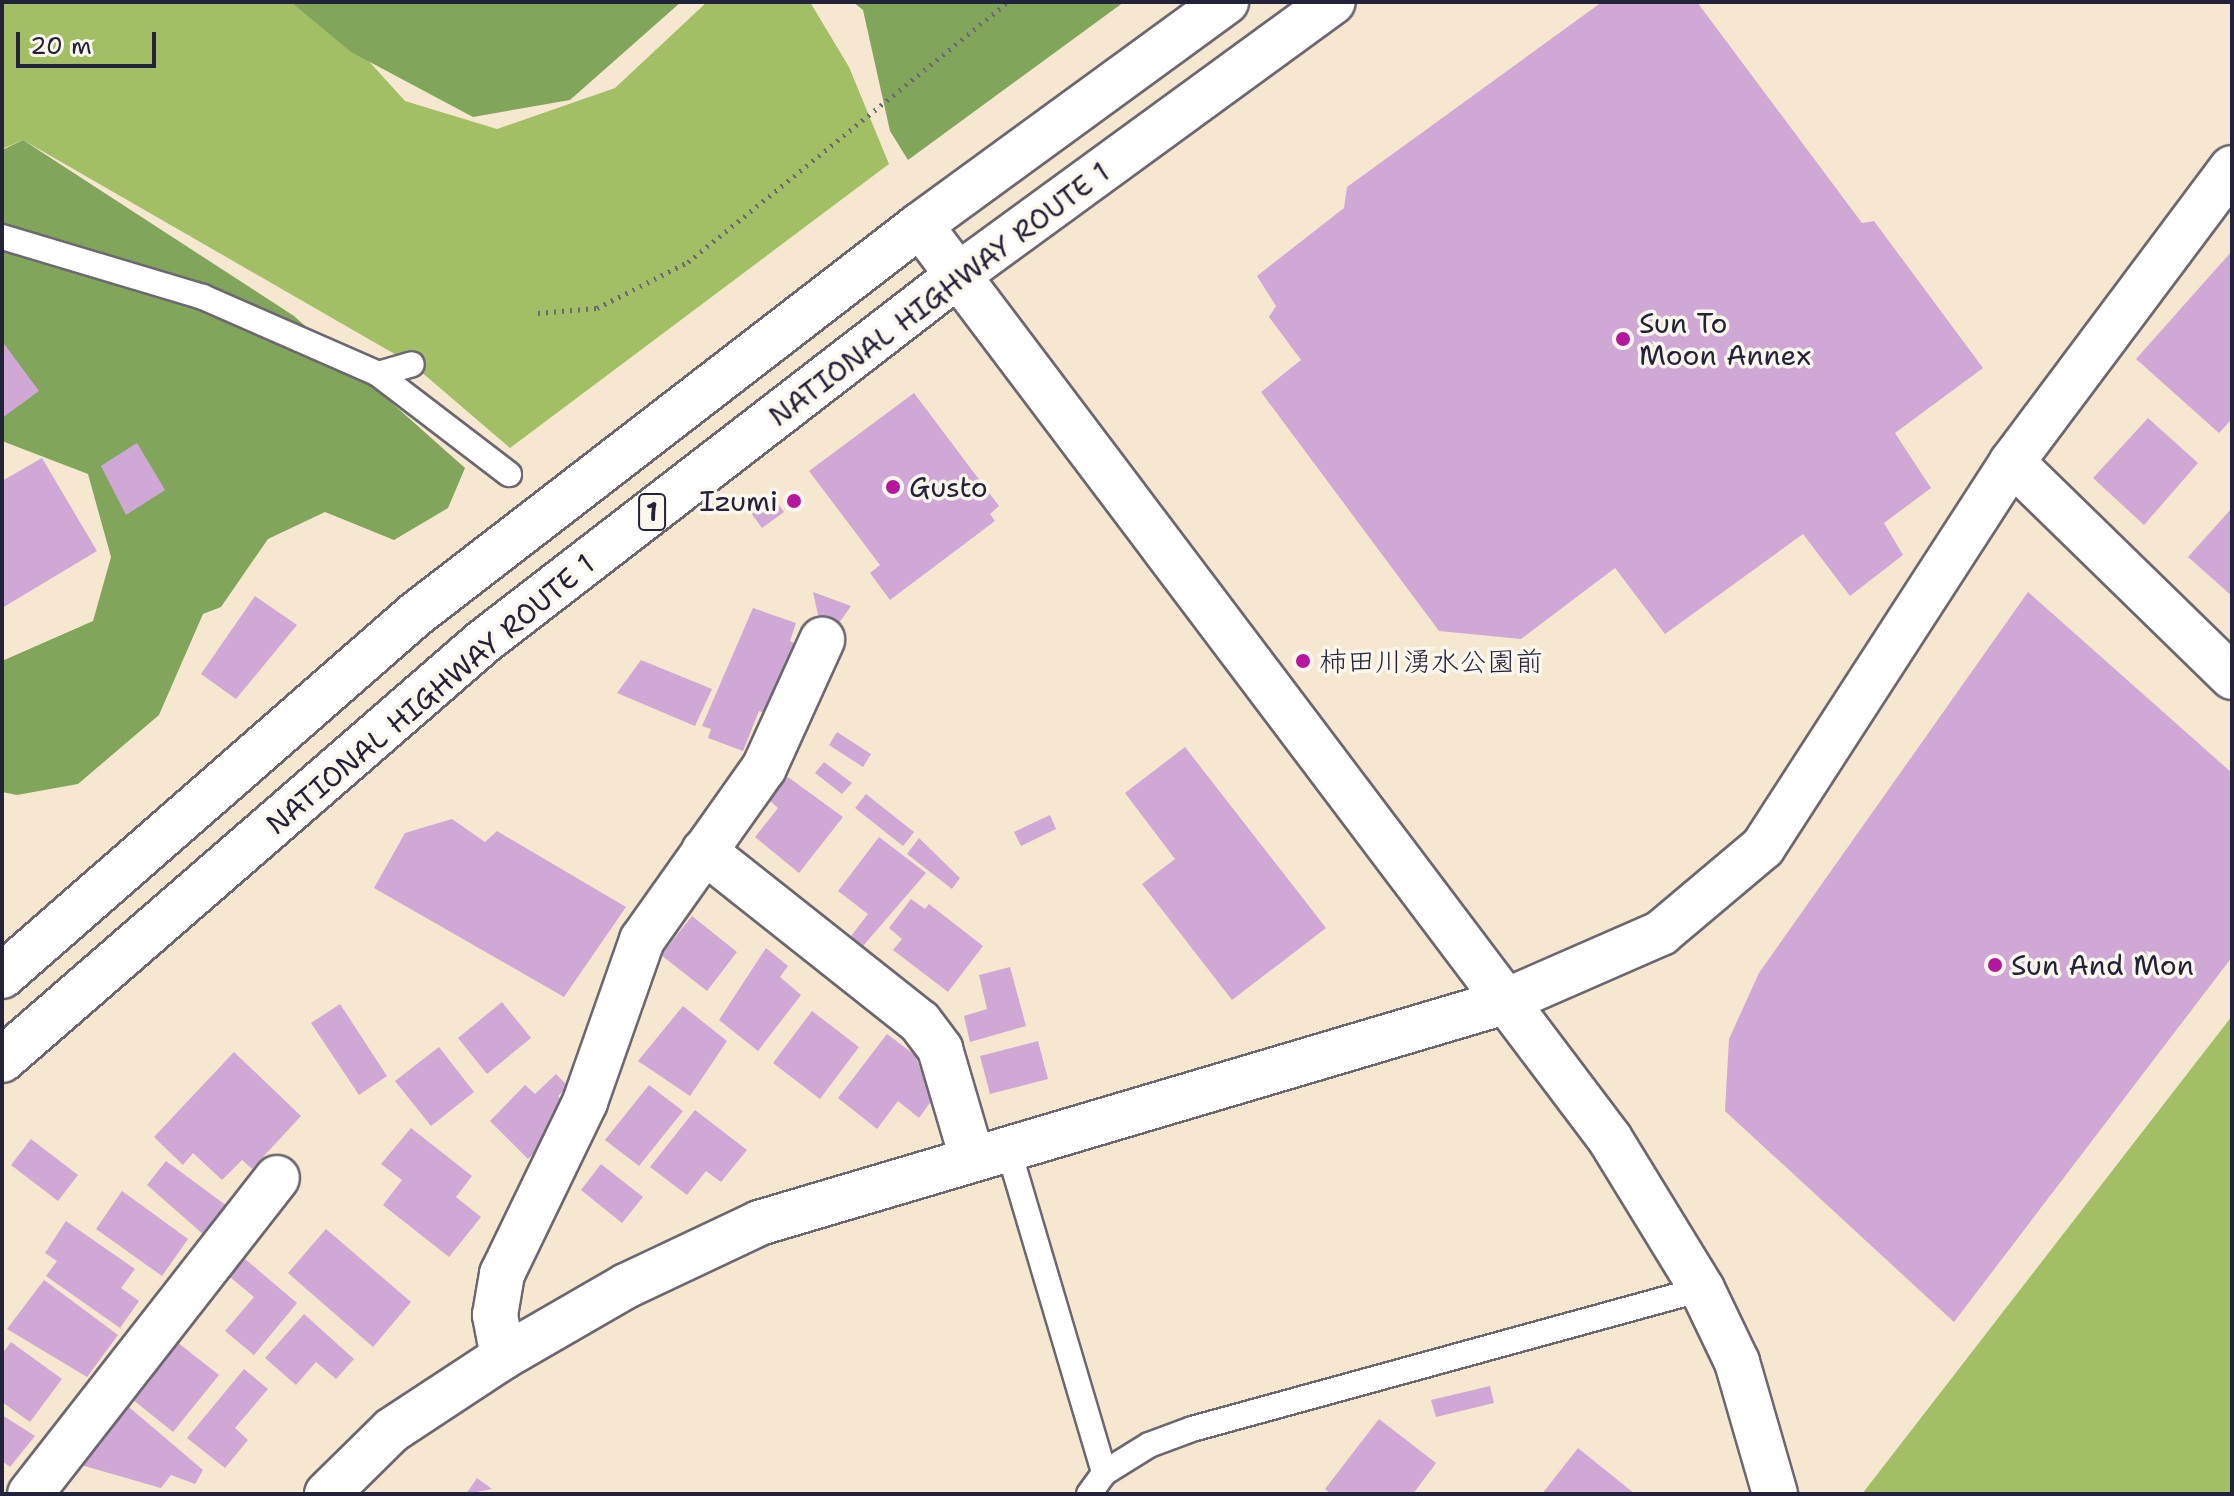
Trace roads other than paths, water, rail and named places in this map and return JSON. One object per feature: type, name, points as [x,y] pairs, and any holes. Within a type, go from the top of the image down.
[{"type":"main road","name":"1","points":[[2,976],[416,614],[920,225],[1226,2]]},
{"type":"main road","name":"NATIONAL HIGHWAY ROUTE 1","points":[[2,1060],[483,642],[961,273],[1333,2]]},
{"type":"main road","points":[[327,1494],[392,1430],[503,1357],[626,1286],[759,1223],[1501,1003],[1661,933],[1763,847],[2012,462],[2232,168]]},
{"type":"main road","points":[[920,225],[961,273],[1501,1003],[1610,1139],[1702,1289],[1737,1362],[1775,1494]]},
{"type":"main road","points":[[2012,462],[2232,677]]},
{"type":"main road","points":[[503,1357],[495,1315],[515,1237],[585,1102],[642,940],[782,738],[822,640]]},
{"type":"main road","points":[[704,851],[920,1022],[940,1049],[990,1153]]},
{"type":"main road","points":[[2,1490],[29,1494],[277,1178]]},
{"type":"lane","points":[[2,237],[203,297],[378,374],[509,474]]},
{"type":"lane","points":[[378,374],[412,364]]},
{"type":"lane","points":[[990,1153],[1104,1473]]},
{"type":"lane","points":[[1089,1494],[1104,1473],[1149,1445],[1192,1429],[1702,1289]]},
{"type":"place","name":"Sun To Moon Annex","points":[[1623,339]]},
{"type":"place","name":"Gusto","points":[[893,487]]},
{"type":"place","name":"Izumi","points":[[794,501]]},
{"type":"place","name":"柿田川湧水公園前","points":[[1303,661]]},
{"type":"place","name":"Sun And Mon","points":[[1995,965]]}]
